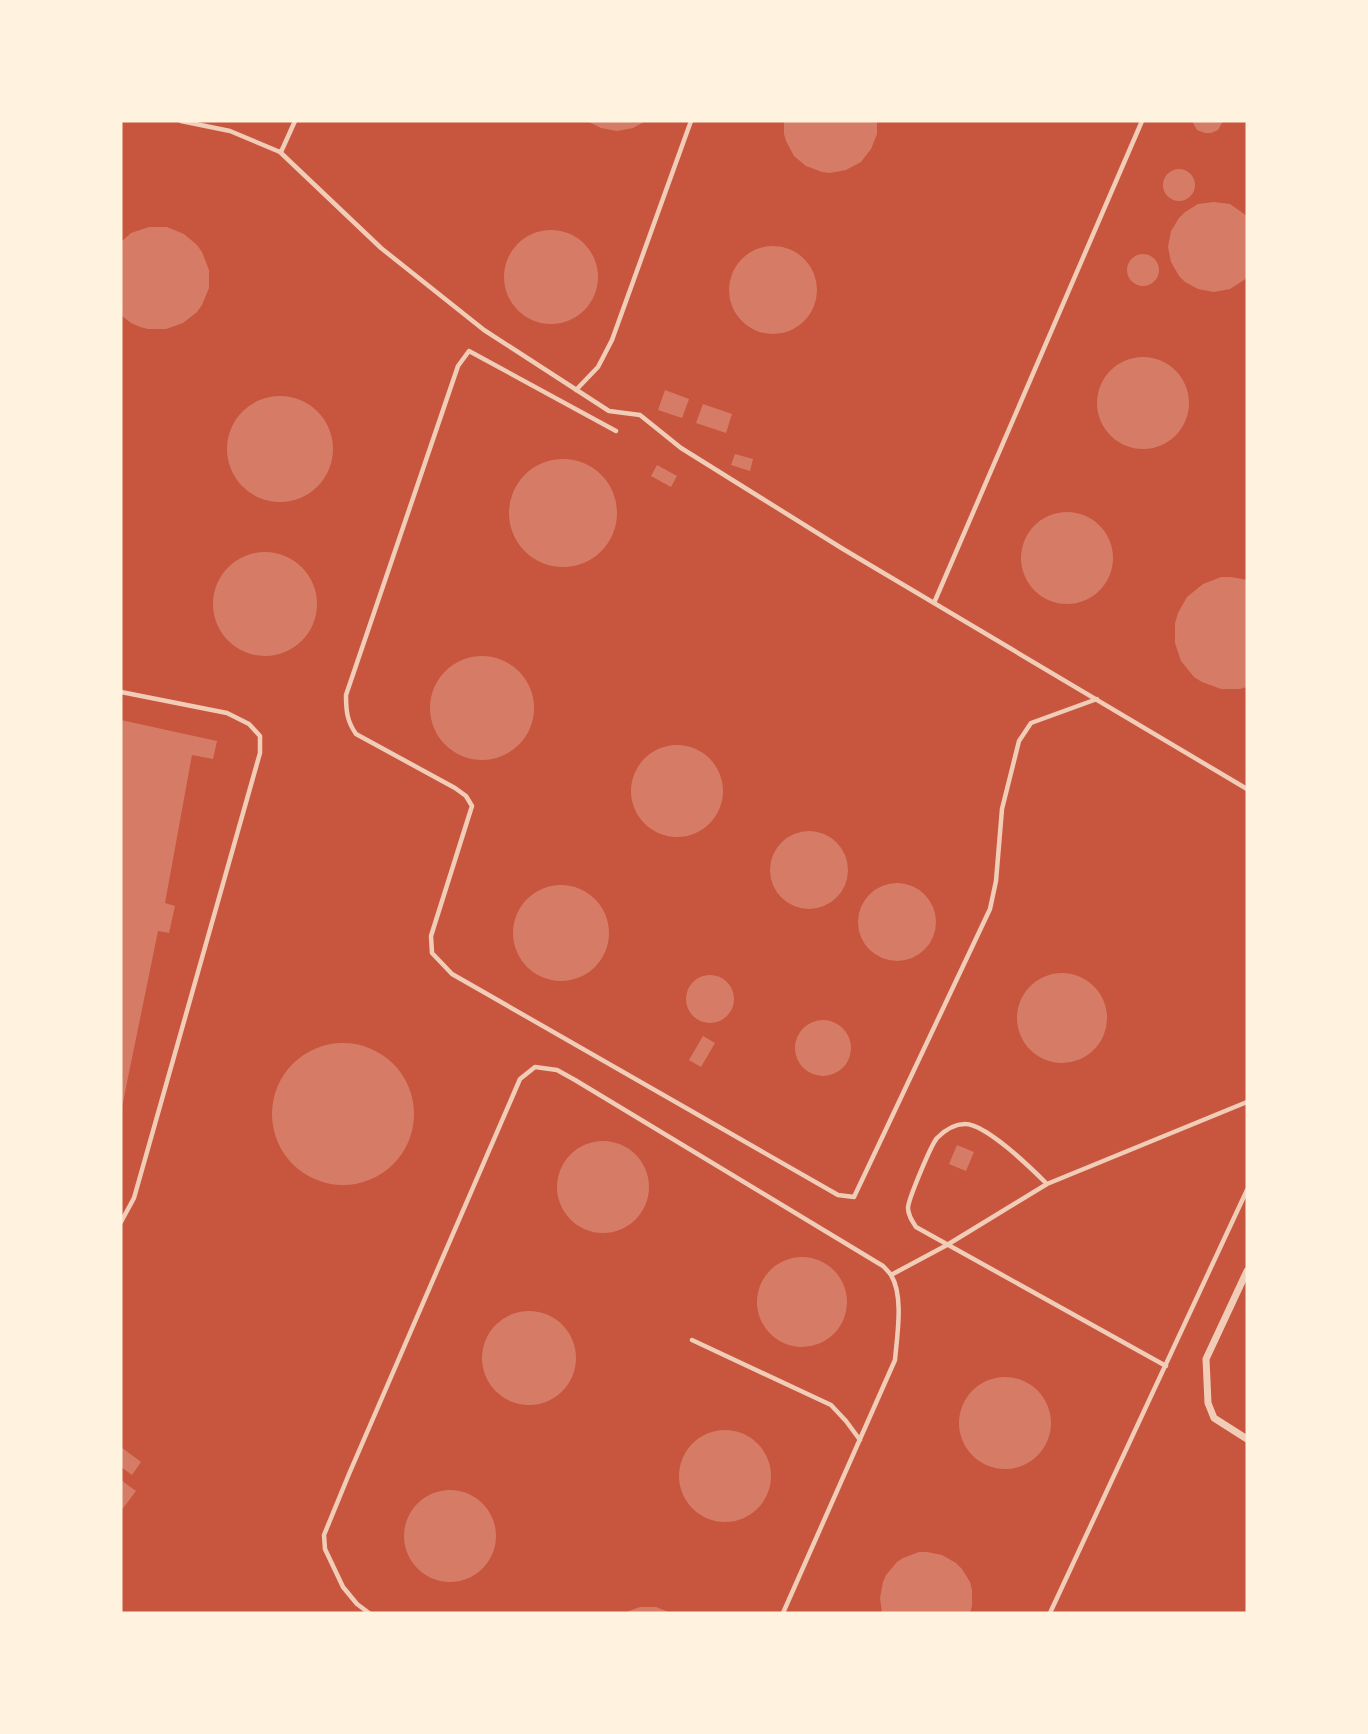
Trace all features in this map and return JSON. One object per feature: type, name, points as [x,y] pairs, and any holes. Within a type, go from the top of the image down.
[{"type":"street","points":[[1247,1271],[1206,1359],[1208,1403],[1214,1419],[1247,1439]]},
{"type":"lane","points":[[181,121],[230,131],[280,152],[381,248],[484,330],[609,411],[640,415],[681,448],[843,549],[1247,789]]},
{"type":"lane","points":[[280,152],[295,121]]},
{"type":"lane","points":[[576,390],[598,367],[612,340],[691,121]]},
{"type":"lane","points":[[934,603],[1142,121]]},
{"type":"lane","points":[[616,431],[469,351],[458,366],[346,695],[349,725],[356,734],[455,788],[466,796],[472,806],[431,936],[432,953],[452,974],[838,1195],[855,1197],[990,909],[996,881],[1002,809],[1019,741],[1031,723],[1097,699]]},
{"type":"lane","points":[[121,692],[227,713],[249,724],[260,736],[260,753],[134,1198],[121,1222]]},
{"type":"lane","points":[[369,1613],[357,1604],[343,1587],[325,1549],[324,1535],[520,1079],[535,1067],[557,1070],[575,1080],[883,1266],[891,1275],[897,1291],[895,1360],[785,1612]]},
{"type":"lane","points":[[891,1275],[947,1245],[1047,1184],[1247,1102]]},
{"type":"lane","points":[[1047,1184],[981,1129],[966,1124],[948,1128],[935,1140],[908,1204],[909,1217],[916,1227],[947,1245],[1166,1366]]},
{"type":"lane","points":[[1050,1613],[1247,1190]]},
{"type":"lane","points":[[692,1340],[831,1405],[860,1440]]},
{"type":"building","points":[[587,121],[646,121],[633,128],[617,131],[601,128]]},
{"type":"building","points":[[784,121],[877,121],[877,134],[871,149],[861,162],[846,170],[822,172],[806,166],[794,156],[784,134]]},
{"type":"building","points":[[1192,121],[1223,121],[1218,130],[1205,133],[1197,130]]},
{"type":"building","points":[[1179,169],[1190,174],[1195,185],[1190,196],[1179,201],[1168,196],[1163,185],[1168,174]]},
{"type":"building","points":[[1198,204],[1230,204],[1247,216],[1247,278],[1230,289],[1214,292],[1198,289],[1185,282],[1171,262],[1168,247],[1171,231],[1185,212]]},
{"type":"building","points":[[149,227],[167,227],[184,234],[202,252],[209,270],[209,288],[197,312],[183,323],[166,329],[140,327],[121,315],[121,242],[131,233]]},
{"type":"building","points":[[551,230],[569,234],[584,244],[594,259],[598,277],[594,295],[584,310],[569,320],[551,324],[533,320],[518,310],[508,295],[504,277],[508,259],[518,244],[533,234]]},
{"type":"building","points":[[773,246],[798,253],[810,265],[817,290],[810,315],[798,327],[773,334],[748,327],[736,315],[729,290],[736,265],[748,253]]},
{"type":"building","points":[[1143,254],[1154,259],[1159,270],[1154,281],[1143,286],[1132,281],[1127,270],[1132,259]]},
{"type":"building","points":[[1143,357],[1161,360],[1176,370],[1186,385],[1189,403],[1186,421],[1176,436],[1161,446],[1143,449],[1125,446],[1110,436],[1100,421],[1097,403],[1100,385],[1110,370],[1125,360]]},
{"type":"building","points":[[665,390],[689,399],[682,418],[658,410]]},
{"type":"building","points":[[280,396],[300,400],[318,411],[329,429],[333,449],[329,469],[318,487],[300,498],[280,502],[260,498],[242,487],[231,469],[227,449],[231,429],[242,411],[260,400]]},
{"type":"building","points":[[703,404],[732,414],[726,433],[696,423]]},
{"type":"building","points":[[735,454],[753,459],[750,471],[731,465]]},
{"type":"building","points":[[563,459],[583,464],[601,475],[612,493],[617,513],[612,533],[601,551],[583,562],[563,567],[543,562],[525,551],[514,533],[509,513],[514,493],[525,475],[543,464]]},
{"type":"building","points":[[657,465],[677,476],[671,487],[651,476]]},
{"type":"building","points":[[1067,512],[1085,515],[1100,525],[1110,540],[1113,558],[1110,576],[1100,591],[1085,601],[1067,604],[1049,601],[1034,591],[1024,576],[1021,558],[1024,540],[1034,525],[1049,515]]},
{"type":"building","points":[[265,552],[285,556],[302,567],[313,584],[317,604],[313,624],[302,641],[285,652],[265,656],[245,652],[228,641],[217,624],[213,604],[217,584],[228,567],[245,556]]},
{"type":"building","points":[[1221,577],[1247,580],[1247,687],[1240,689],[1221,689],[1194,677],[1181,661],[1175,643],[1175,623],[1187,597],[1203,584]]},
{"type":"building","points":[[482,656],[502,660],[519,671],[530,688],[534,708],[530,728],[519,745],[502,756],[482,760],[462,756],[445,745],[434,728],[430,708],[434,688],[445,671],[462,660]]},
{"type":"building","points":[[121,720],[217,741],[213,759],[192,755],[165,903],[175,906],[169,933],[158,931],[122,1107],[121,1107]]},
{"type":"building","points":[[677,745],[695,749],[709,759],[719,773],[723,791],[719,809],[709,823],[695,833],[677,837],[659,833],[645,823],[635,809],[631,791],[635,773],[645,759],[659,749]]},
{"type":"building","points":[[809,831],[824,834],[837,842],[845,855],[848,870],[845,885],[837,898],[824,906],[809,909],[794,906],[781,898],[773,885],[770,870],[773,855],[781,842],[794,834]]},
{"type":"building","points":[[889,883],[905,883],[919,889],[930,900],[936,914],[936,930],[930,944],[919,955],[905,961],[889,961],[875,955],[864,944],[858,930],[858,914],[864,900],[875,889]]},
{"type":"building","points":[[561,885],[579,889],[595,899],[605,915],[609,933],[605,951],[595,967],[579,977],[561,981],[543,977],[527,967],[517,951],[513,933],[517,915],[527,899],[543,889]]},
{"type":"building","points":[[1062,973],[1079,976],[1094,986],[1104,1001],[1107,1018],[1104,1035],[1094,1050],[1079,1060],[1062,1063],[1045,1060],[1030,1050],[1020,1035],[1017,1018],[1020,1001],[1030,986],[1045,976]]},
{"type":"building","points":[[710,975],[727,982],[734,999],[727,1016],[710,1023],[693,1016],[686,999],[693,982]]},
{"type":"building","points":[[823,1020],[834,1022],[843,1028],[849,1037],[849,1059],[843,1068],[834,1074],[823,1076],[812,1074],[803,1068],[797,1059],[795,1048],[797,1037],[803,1028],[812,1022]]},
{"type":"building","points":[[703,1036],[715,1043],[701,1067],[689,1060]]},
{"type":"building","points":[[343,1043],[370,1049],[393,1064],[408,1087],[414,1114],[408,1141],[393,1164],[370,1179],[343,1185],[316,1179],[293,1164],[278,1141],[272,1114],[278,1087],[293,1064],[316,1049]]},
{"type":"building","points":[[603,1141],[620,1145],[635,1155],[645,1170],[649,1187],[645,1204],[635,1219],[620,1229],[603,1233],[586,1229],[571,1219],[561,1204],[557,1187],[561,1170],[571,1155],[586,1145]]},
{"type":"building","points":[[957,1145],[974,1152],[966,1171],[949,1164]]},
{"type":"building","points":[[802,1257],[819,1260],[834,1270],[844,1285],[847,1302],[844,1319],[834,1334],[819,1344],[802,1347],[785,1344],[770,1334],[760,1319],[757,1302],[760,1285],[770,1270],[785,1260]]},
{"type":"building","points":[[529,1311],[547,1315],[562,1325],[572,1340],[576,1358],[572,1376],[562,1391],[547,1401],[529,1405],[511,1401],[496,1391],[486,1376],[482,1358],[486,1340],[496,1325],[511,1315]]},
{"type":"building","points":[[1005,1377],[1022,1381],[1037,1391],[1047,1406],[1051,1423],[1047,1440],[1037,1455],[1022,1465],[1005,1469],[988,1465],[973,1455],[963,1440],[959,1423],[963,1406],[973,1391],[988,1381]]},
{"type":"building","points":[[725,1430],[743,1434],[757,1444],[767,1458],[771,1476],[767,1494],[757,1508],[743,1518],[725,1522],[707,1518],[693,1508],[683,1494],[679,1476],[683,1458],[693,1444],[707,1434]]},
{"type":"building","points":[[121,1447],[141,1462],[132,1475],[121,1467]]},
{"type":"building","points":[[121,1480],[136,1491],[121,1511]]},
{"type":"building","points":[[450,1490],[468,1493],[483,1503],[493,1518],[496,1536],[493,1554],[483,1569],[468,1579],[450,1582],[432,1579],[417,1569],[407,1554],[404,1536],[407,1518],[417,1503],[432,1493]]},
{"type":"building","points":[[919,1552],[942,1555],[962,1569],[972,1590],[970,1613],[882,1613],[880,1598],[886,1575],[897,1562]]},
{"type":"building","points":[[640,1607],[656,1607],[671,1613],[623,1613]]}]
